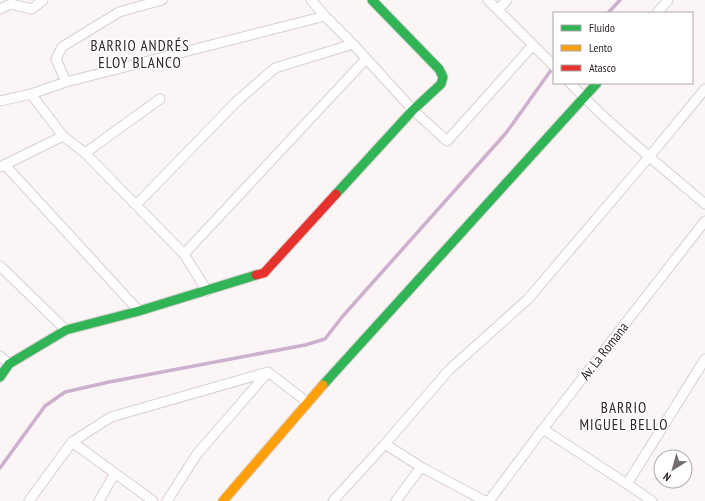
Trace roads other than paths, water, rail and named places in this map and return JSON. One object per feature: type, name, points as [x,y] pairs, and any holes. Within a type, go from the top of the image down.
[{"type":"street","points":[[0,8],[11,4],[32,9],[43,0]]},
{"type":"street","points":[[66,82],[56,59],[62,47],[119,12],[162,0]]},
{"type":"street","points":[[311,0],[413,110],[447,141],[533,45]]},
{"type":"street","points":[[0,377],[9,364],[66,330],[139,311],[264,273],[413,110],[441,84],[444,77],[439,69],[372,0]]},
{"type":"street","points":[[488,0],[553,65]]},
{"type":"street","points":[[498,10],[507,0]]},
{"type":"street","points":[[658,12],[668,0]]},
{"type":"street","points":[[0,101],[31,94],[66,82],[325,16]]},
{"type":"street","points":[[136,205],[236,102],[275,68],[353,44]]},
{"type":"street","points":[[184,254],[366,59]]},
{"type":"street","points":[[571,84],[584,98],[649,157],[705,204]]},
{"type":"street","points":[[223,501],[307,402],[596,84]]},
{"type":"street","points":[[333,501],[449,370],[528,299],[705,89]]},
{"type":"street","points":[[31,94],[63,136],[85,153],[184,254],[207,291]]},
{"type":"street","points":[[85,153],[160,99]]},
{"type":"street","points":[[63,136],[2,166],[139,311]]},
{"type":"street","name":"Av. La Romana","points":[[489,501],[705,221]]},
{"type":"street","points":[[0,266],[66,330]]},
{"type":"street","points":[[0,356],[9,364]]},
{"type":"street","points":[[627,484],[705,359]]},
{"type":"street","points":[[268,372],[307,402]]},
{"type":"street","points":[[29,501],[72,442],[111,417],[268,372]]},
{"type":"street","points":[[167,501],[197,454],[268,372]]},
{"type":"street","points":[[543,430],[652,501]]},
{"type":"street","points":[[72,442],[153,501]]},
{"type":"street","points":[[385,444],[421,466],[485,501]]},
{"type":"street","points":[[396,501],[421,466]]},
{"type":"street","points":[[99,501],[115,473]]},
{"type":"waterway","points":[[609,12],[620,0]]},
{"type":"waterway","points":[[0,468],[45,406],[65,392],[109,382],[305,345],[325,339],[342,317],[506,133],[553,67]]},
{"type":"district","name":"BARRIO ANDRÉS ELOY BLANCO","points":[[140,54]]},
{"type":"district","name":"BARRIO MIGUEL BELLO","points":[[624,416]]}]
